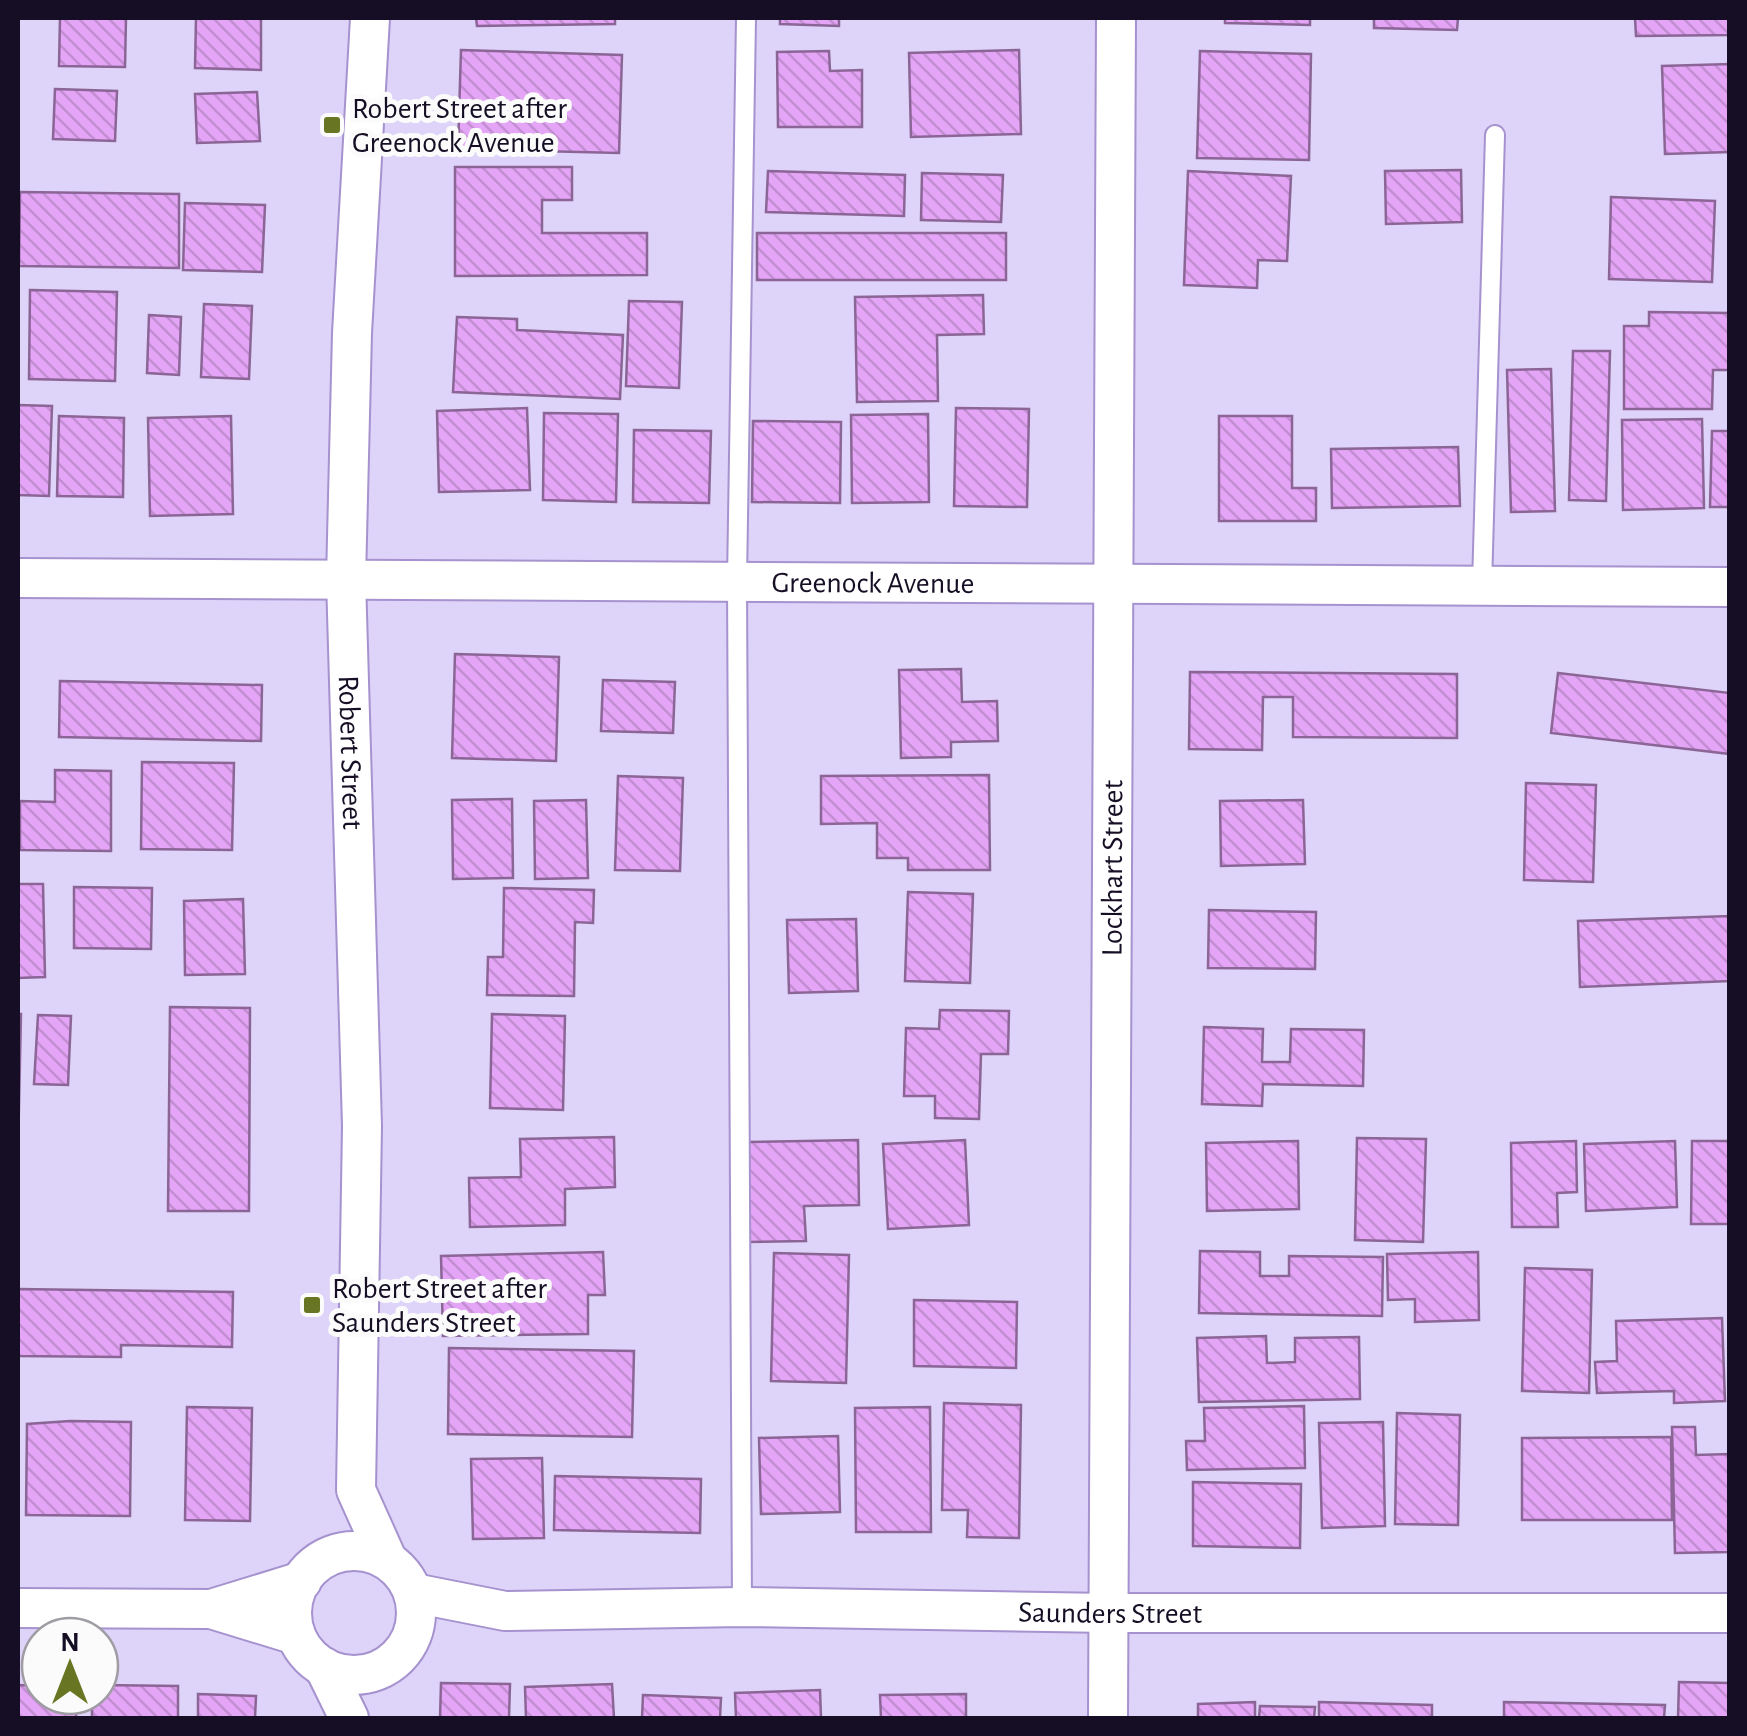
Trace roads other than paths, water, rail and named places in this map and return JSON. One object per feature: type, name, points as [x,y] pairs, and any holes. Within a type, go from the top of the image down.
[{"type":"street","name":"Robert Street","points":[[370,18],[371,71],[359,171],[346,579],[362,1126],[356,1490],[387,1560]]},
{"type":"street","name":"Lockhart Street","points":[[1108,1718],[1116,18]]},
{"type":"street","name":"Greenock Avenue","points":[[18,578],[1730,587]]},
{"type":"street","name":"Robert Street","points":[[312,1570],[356,1490]]},
{"type":"street","points":[[211,1609],[312,1570],[345,1551],[367,1552],[387,1560],[404,1574],[414,1593],[416,1618],[412,1638]]},
{"type":"street","points":[[312,1570],[292,1613],[296,1634],[307,1653],[324,1667],[349,1718]]},
{"type":"street","name":"Saunders Street","points":[[414,1593],[506,1611],[742,1607],[1724,1616]]},
{"type":"street","points":[[18,1608],[211,1609],[296,1634]]},
{"type":"street","name":"Saunders Street","points":[[381,1669],[399,1656],[412,1638],[506,1611]]},
{"type":"street","points":[[324,1667],[360,1674],[381,1669]]},
{"type":"street","points":[[365,1718],[381,1669]]},
{"type":"lane","points":[[742,1607],[737,581],[746,18]]},
{"type":"lane","points":[[1482,585],[1495,135]]},
{"type":"place","name":"Robert Street after Greenock Avenue","points":[[332,125]]},
{"type":"place","name":"Robert Street after Saunders Street","points":[[312,1305]]}]
